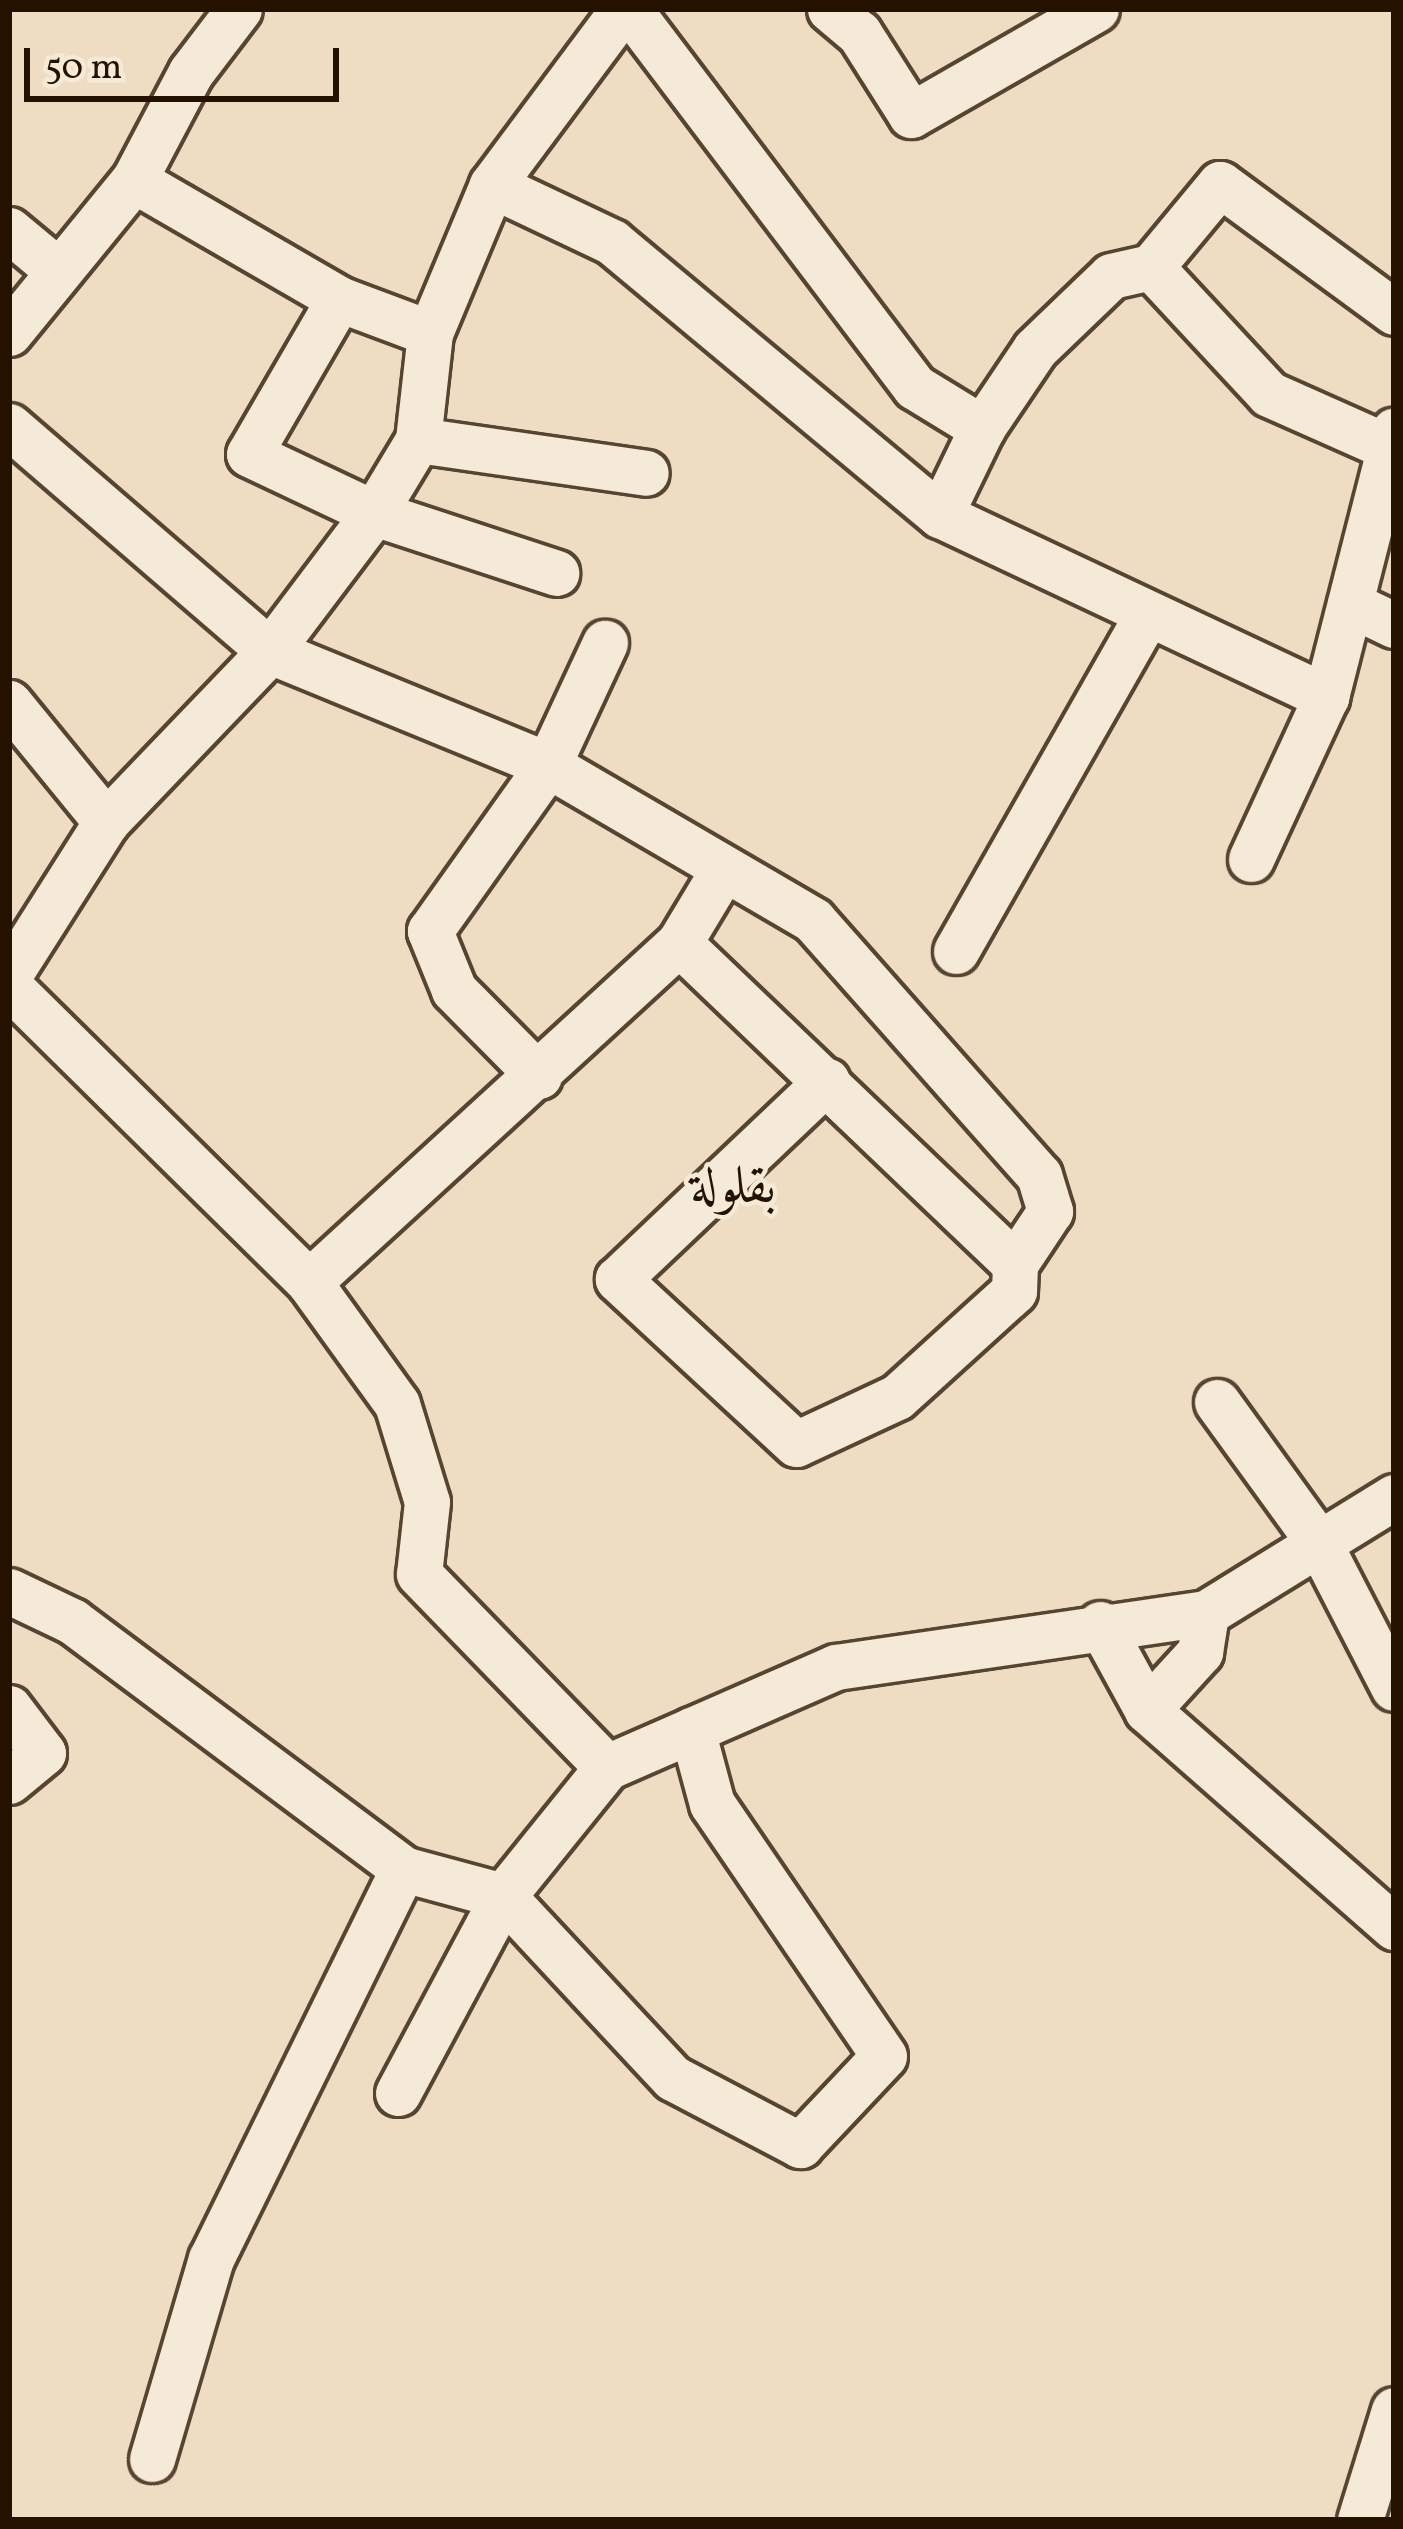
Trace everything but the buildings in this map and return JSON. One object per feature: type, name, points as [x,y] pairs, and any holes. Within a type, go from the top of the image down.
[{"type":"street","points":[[9,333],[56,269],[134,180],[191,72],[239,9]]},
{"type":"street","points":[[9,975],[106,821],[270,651],[374,513],[418,440],[430,332],[492,185],[626,9],[914,387],[982,428]]},
{"type":"street","points":[[830,9],[859,33],[911,116],[1096,9]]},
{"type":"street","points":[[134,180],[338,298],[430,332]]},
{"type":"street","points":[[940,515],[982,428],[1050,334],[1112,276],[1151,267],[1220,184],[1394,312]]},
{"type":"street","points":[[492,185],[612,242],[940,515],[1146,617],[1326,697]]},
{"type":"street","points":[[9,230],[56,269]]},
{"type":"street","points":[[1151,267],[1269,394],[1391,439],[1326,697],[1251,859]]},
{"type":"street","points":[[338,298],[249,454],[374,513],[556,573]]},
{"type":"street","points":[[9,426],[270,651],[548,765],[813,920],[1039,1175],[1050,1211],[1015,1264],[1014,1291],[897,1396],[796,1444],[618,1279],[827,1081]]},
{"type":"street","points":[[418,440],[646,473]]},
{"type":"street","points":[[1349,604],[1394,625]]},
{"type":"street","points":[[956,951],[1146,617]]},
{"type":"street","points":[[539,1076],[454,990],[430,932],[548,765],[605,643]]},
{"type":"street","points":[[9,703],[106,821]]},
{"type":"street","points":[[309,1282],[679,943],[723,871]]},
{"type":"street","points":[[679,943],[1015,1264]]},
{"type":"street","points":[[9,986],[309,1282],[397,1404],[427,1502],[418,1574],[607,1768]]},
{"type":"street","points":[[1217,1402],[1319,1543],[1394,1688]]},
{"type":"street","points":[[398,2092],[502,1896],[607,1768],[836,1667],[1100,1624],[1206,1613],[1394,1497]]},
{"type":"street","points":[[9,1591],[72,1622],[403,1869],[502,1896],[673,2078],[800,2145],[884,2056],[712,1804],[692,1730]]},
{"type":"street","points":[[1147,1710],[1200,1652],[1206,1613]]},
{"type":"street","points":[[1100,1624],[1147,1710],[1387,1904]]},
{"type":"street","points":[[9,1708],[43,1753],[9,1781]]},
{"type":"street","points":[[152,2459],[211,2259],[403,1869]]},
{"type":"street","points":[[1360,2520],[1394,2410]]},
{"type":"district","name":"بقلولة","points":[[733,1189]]}]
